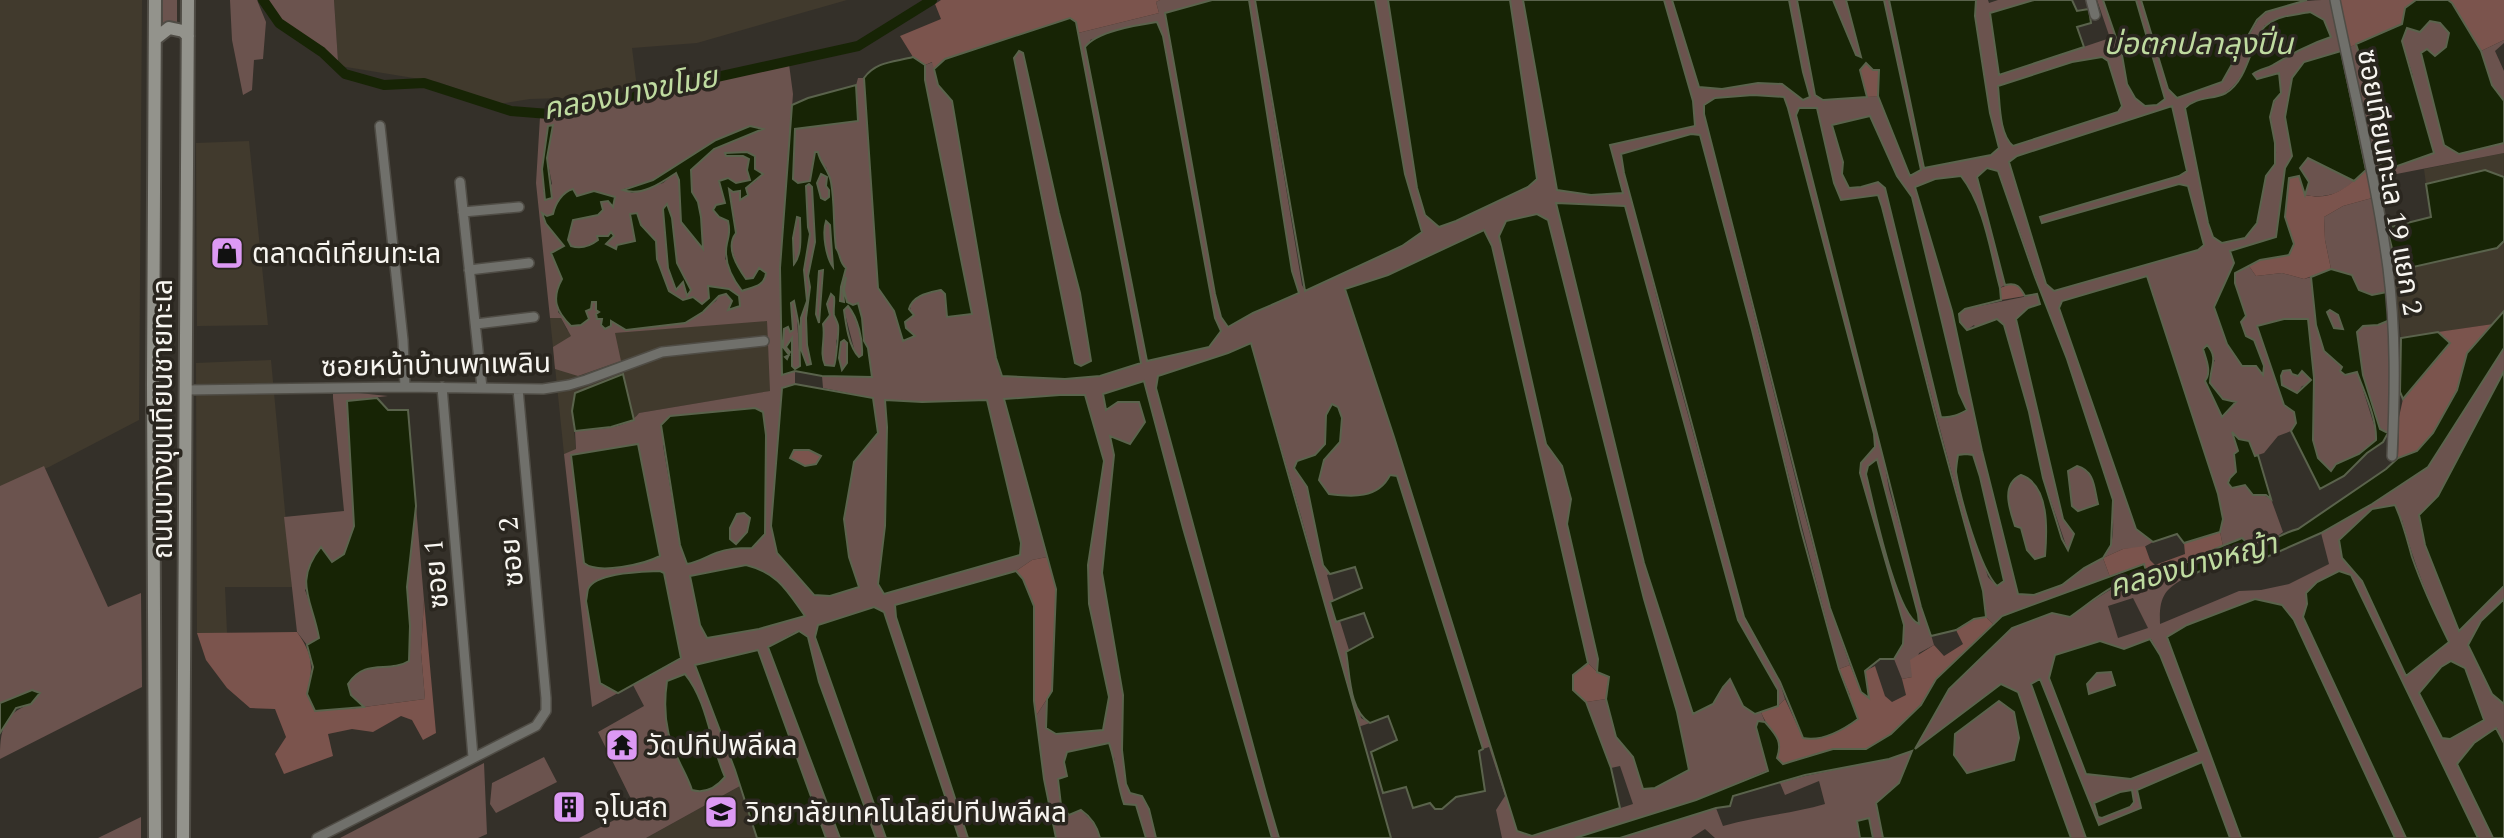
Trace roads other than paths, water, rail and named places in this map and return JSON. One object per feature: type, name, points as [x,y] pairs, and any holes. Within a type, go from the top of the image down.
[{"type":"main road","name":"ถนนบางขุนเทียนชายทะเล","points":[[155,0],[155,838]]},
{"type":"main road","name":"ถนนบางขุนเทียนชายทะเล","points":[[183,838],[188,0]]},
{"type":"main road","points":[[155,40],[169,28],[183,31],[188,36]]},
{"type":"street","points":[[2091,0],[2095,15]]},
{"type":"street","name":"ซอยเทียนทะเล 19 แยก 2","points":[[2335,0],[2374,187],[2388,269],[2396,386],[2392,456]]},
{"type":"street","points":[[380,126],[403,340],[405,387]]},
{"type":"street","points":[[460,182],[482,388]]},
{"type":"street","points":[[463,212],[519,207]]},
{"type":"street","points":[[469,270],[529,263]]},
{"type":"street","points":[[476,324],[534,317]]},
{"type":"street","name":"ซอยหน้าบ้านพาเพลิน","points":[[187,390],[405,387],[518,389],[569,386],[662,352],[764,341]]},
{"type":"street","name":"ซอย 1","points":[[442,387],[473,757]]},
{"type":"street","name":"ซอย 2","points":[[473,757],[536,726],[546,711],[518,389]]},
{"type":"street","points":[[317,838],[473,757]]},
{"type":"water","points":[[1212,0],[1249,0],[1292,271],[1299,293],[1228,327],[1221,317],[1215,294],[1165,13]]},
{"type":"water","points":[[1255,0],[1375,0],[1405,174],[1422,232],[1402,246],[1305,291]]},
{"type":"water","points":[[1388,0],[1510,0],[1537,179],[1528,187],[1439,227],[1425,215],[1417,188]]},
{"type":"water","points":[[1523,0],[1664,0],[1693,101],[1695,126],[1610,145],[1623,193],[1591,195],[1557,190]]},
{"type":"water","points":[[1672,0],[1789,0],[1810,97],[1803,100],[1782,84],[1758,83],[1722,89],[1699,87]]},
{"type":"water","points":[[1797,0],[1833,0],[1856,55],[1861,57],[1846,0],[1884,0],[1921,170],[1910,176],[1878,96],[1879,70],[1873,70],[1866,63],[1860,70],[1867,97],[1823,100],[1815,95]]},
{"type":"water","points":[[1889,0],[1976,0],[1975,16],[1990,113],[1999,148],[1991,155],[1924,168]]},
{"type":"water","points":[[2034,0],[2072,0],[2077,11],[2089,9],[2091,23],[2077,27],[2084,47],[1999,75],[1990,13]]},
{"type":"water","points":[[2103,0],[2136,0],[2165,99],[2157,105],[2145,106],[2135,98],[2127,84],[2122,55]]},
{"type":"water","name":"บ่อตกปลาลุงปิ่น","points":[[2141,0],[2307,0],[2266,12],[2257,20],[2222,82],[2177,98],[2168,89]]},
{"type":"water","points":[[2416,0],[2448,0],[2452,3],[2481,51],[2492,85],[2504,101],[2504,143],[2459,154],[2444,145],[2421,53],[2427,49],[2435,56],[2446,47],[2449,33],[2440,23],[2430,21],[2420,32],[2407,28],[2402,41],[2434,153],[2389,169],[2378,164],[2366,75],[2356,44],[2402,24],[2405,8]]},
{"type":"water","points":[[2310,12],[2324,20],[2331,37],[2253,74],[2257,79],[2279,73],[2281,93],[2274,101],[2270,117],[2275,143],[2275,164],[2266,176],[2257,223],[2245,238],[2222,243],[2213,237],[2208,223],[2185,108],[2194,102],[2226,93],[2234,86],[2246,68],[2257,38],[2268,24],[2283,17]]},
{"type":"water","points":[[1070,18],[1076,22],[1141,363],[1100,376],[1065,379],[1002,376],[996,358],[952,101],[938,85],[934,69],[945,59]],"holes":[[[1019,51],[1023,53],[1080,293],[1091,361],[1081,366],[1075,363],[1014,58]]]},
{"type":"water","points":[[1157,22],[1163,36],[1215,318],[1221,331],[1209,347],[1147,361],[1085,47],[1108,33]]},
{"type":"water","points":[[2341,51],[2366,170],[2354,181],[2308,158],[2300,168],[2309,182],[2305,195],[2299,176],[2289,178],[2285,217],[2294,244],[2289,255],[2260,260],[2235,273],[2235,283],[2246,316],[2241,322],[2246,336],[2254,340],[2264,366],[2263,375],[2256,366],[2242,366],[2227,344],[2214,307],[2234,263],[2230,251],[2276,237],[2285,168],[2292,156],[2285,117],[2292,78],[2304,62]]},
{"type":"water","points":[[913,57],[925,65],[925,80],[972,314],[947,317],[945,294],[941,290],[922,295],[911,304],[909,309],[914,315],[905,322],[906,328],[915,336],[903,341],[894,311],[878,288],[864,78],[880,65]]},
{"type":"water","points":[[2102,57],[2108,61],[2122,106],[2118,112],[2013,146],[2008,141],[2000,110],[1998,86],[2072,62]]},
{"type":"water","points":[[856,85],[858,121],[795,129],[793,179],[798,183],[810,181],[815,152],[818,152],[831,182],[836,248],[846,268],[840,301],[844,302],[843,290],[846,277],[844,290],[847,302],[853,305],[858,303],[872,377],[822,376],[795,371],[782,375],[780,268],[792,105]],"holes":[[[821,174],[827,177],[829,197],[825,200],[821,198],[817,183]],[[809,184],[812,187],[815,242],[808,276],[810,287],[806,318],[811,364],[807,365],[801,349],[801,318],[807,301],[804,270],[810,234],[806,186]],[[797,217],[800,218],[800,242],[799,254],[794,264],[793,238]],[[826,221],[830,225],[833,267],[828,257]],[[823,270],[819,323],[816,314],[819,271]],[[831,294],[834,297],[834,315],[838,324],[834,366],[825,365],[823,355],[823,324],[830,315],[827,304]],[[794,301],[799,326],[800,366],[795,369],[792,366],[792,338],[786,347],[789,355],[783,347],[784,329],[788,327],[790,332],[793,330],[791,303]],[[848,306],[861,336],[862,355],[859,357],[850,342],[844,310]],[[844,340],[847,343],[847,363],[842,370],[839,358],[841,342]]]},
{"type":"water","points":[[1753,95],[1784,97],[1788,108],[1874,434],[1875,447],[1861,463],[1860,473],[1904,625],[1903,644],[1894,659],[1880,659],[1865,671],[1869,698],[1861,692],[1830,608],[1704,114],[1704,105],[1715,98]]},
{"type":"water","points":[[2172,106],[2187,171],[2179,176],[2040,217],[2042,223],[2179,184],[2188,186],[2204,245],[2198,250],[2054,291],[2046,284],[2009,162],[2017,156]]},
{"type":"water","points":[[1799,108],[1817,108],[1834,183],[1841,200],[1878,195],[1882,207],[1983,591],[1986,617],[1974,619],[1956,630],[1931,636],[1921,607],[1796,115]]},
{"type":"water","points":[[1870,116],[1897,176],[1912,197],[1959,393],[1967,410],[1954,416],[1941,417],[1885,188],[1878,182],[1849,188],[1842,174],[1843,162],[1832,125]]},
{"type":"water","points":[[553,125],[547,158],[552,198],[545,200],[542,169],[548,126]]},
{"type":"water","points":[[750,126],[763,129],[714,149],[691,170],[692,192],[698,202],[701,217],[703,249],[681,222],[679,180],[676,173],[644,190],[623,190],[653,180],[716,140]]},
{"type":"water","points":[[1691,134],[1700,135],[1801,530],[1839,669],[1858,719],[1825,737],[1803,738],[1780,682],[1744,617],[1624,173],[1621,154]]},
{"type":"water","points":[[747,152],[755,156],[755,169],[763,174],[746,188],[748,195],[740,200],[740,191],[733,192],[729,189],[736,233],[732,250],[746,279],[753,278],[759,268],[766,273],[761,283],[742,291],[727,262],[728,221],[713,210],[716,205],[725,203],[719,181],[728,178],[736,183],[750,180],[747,170],[749,159],[743,156],[726,156],[725,153]]},
{"type":"water","points":[[1987,168],[1998,171],[2067,359],[2113,500],[2111,545],[2103,558],[2062,585],[2034,595],[2018,594],[1982,451],[1952,311],[1915,187],[1935,179],[1961,176],[1976,201],[1990,244],[2001,300],[1965,309],[1959,314],[1960,322],[1967,330],[1997,319],[2004,325],[2029,412],[2043,478],[2068,550],[2074,534],[2063,519],[2016,319],[2028,308],[2040,304],[2037,294],[2025,296],[2018,286],[2005,285],[1977,177]],"holes":[[[2077,466],[2090,476],[2098,504],[2078,511],[2072,506],[2068,471]],[[2021,475],[2030,480],[2037,489],[2045,510],[2045,556],[2035,559],[2027,550],[2021,528],[2015,526],[2009,505],[2010,485]]]},
{"type":"water","points":[[2485,170],[2504,177],[2504,241],[2497,248],[2400,270],[2396,265],[2387,228],[2431,217],[2426,184]]},
{"type":"water","points":[[573,189],[577,196],[594,191],[615,197],[613,207],[608,201],[601,202],[603,210],[598,215],[573,220],[568,240],[571,246],[588,246],[598,240],[597,236],[608,236],[611,232],[614,236],[606,244],[616,249],[617,245],[635,241],[630,214],[637,213],[641,225],[656,241],[657,259],[669,291],[683,300],[693,297],[702,304],[709,298],[708,286],[729,289],[739,296],[740,306],[728,310],[732,301],[726,294],[719,296],[703,312],[685,323],[626,330],[611,321],[611,326],[605,329],[601,325],[602,319],[597,319],[596,314],[599,312],[596,310],[596,302],[592,302],[591,309],[586,311],[589,319],[581,325],[571,326],[557,304],[557,293],[562,279],[551,253],[564,246],[546,224],[542,213],[547,216],[553,214],[560,199]]},
{"type":"water","points":[[1556,203],[1625,206],[1738,620],[1778,690],[1778,706],[1755,714],[1743,706],[1730,679],[1713,704],[1693,714],[1644,563]]},
{"type":"water","points":[[667,204],[672,218],[677,263],[691,290],[687,296],[683,282],[676,290],[668,268],[663,209]]},
{"type":"water","points":[[1537,214],[1548,220],[1644,599],[1677,712],[1689,770],[1655,788],[1643,789],[1633,757],[1616,737],[1606,699],[1609,677],[1597,672],[1598,659],[1567,524],[1571,499],[1562,466],[1546,444],[1499,236],[1506,221]]},
{"type":"water","points":[[1484,230],[1492,246],[1588,663],[1573,675],[1573,690],[1586,702],[1611,768],[1620,808],[1532,836],[1517,831],[1345,289],[1388,275]]},
{"type":"water","points":[[2331,269],[2352,275],[2359,290],[2372,295],[2387,292],[2390,320],[2378,325],[2363,326],[2357,332],[2363,375],[2380,429],[2388,433],[2383,442],[2367,453],[2344,476],[2320,489],[2291,431],[2296,423],[2294,412],[2284,405],[2257,326],[2284,319],[2308,319],[2314,378],[2313,440],[2318,458],[2331,471],[2336,464],[2359,454],[2376,440],[2376,432],[2370,405],[2357,372],[2345,375],[2340,371],[2342,367],[2324,351],[2316,325],[2311,277]],"holes":[[[2330,310],[2338,315],[2343,329],[2334,328],[2327,312]],[[2290,370],[2298,376],[2302,371],[2311,380],[2297,393],[2282,385],[2283,371]]]},
{"type":"water","points":[[2147,276],[2218,494],[2223,519],[2220,532],[2184,543],[2177,534],[2153,542],[2136,529],[2059,308],[2062,301]]},
{"type":"water","points":[[2504,311],[2504,348],[2428,467],[2321,533],[2262,559],[2223,561],[2187,577],[2174,572],[2198,557],[2242,538],[2252,547],[2298,529],[2398,458],[2417,451],[2433,433],[2457,390],[2467,353]]},
{"type":"water","points":[[2438,332],[2450,343],[2403,399],[2400,392],[2401,338]]},
{"type":"water","points":[[1251,343],[1391,838],[1279,838],[1267,797],[1156,388],[1158,376]]},
{"type":"water","points":[[2207,345],[2213,354],[2210,383],[2223,399],[2236,402],[2222,417],[2205,381],[2208,370],[2203,349]]},
{"type":"water","points":[[2504,371],[2504,586],[2459,631],[2425,545],[2419,515],[2438,496]]},
{"type":"water","points":[[623,374],[634,420],[611,427],[575,431],[572,411],[575,393]]},
{"type":"water","points":[[1144,381],[1272,838],[1156,838],[1149,809],[1142,796],[1130,793],[1126,784],[1122,750],[1123,695],[1102,573],[1114,455],[1110,436],[1130,444],[1145,422],[1139,402],[1118,402],[1106,410],[1103,394]]},
{"type":"water","points":[[795,384],[873,398],[878,433],[854,462],[844,519],[849,557],[859,587],[830,596],[814,595],[777,553],[771,526],[782,388]],"holes":[[[794,450],[809,450],[821,456],[816,464],[805,466],[790,458]]]},
{"type":"water","points":[[1085,395],[1104,461],[1088,565],[1089,604],[1109,697],[1103,730],[1056,734],[1046,728],[1047,699],[1052,691],[1056,589],[1004,399]]},
{"type":"water","points":[[377,398],[388,410],[408,410],[416,506],[407,587],[409,661],[401,665],[370,668],[355,676],[348,684],[351,695],[364,707],[315,711],[307,694],[313,667],[307,645],[319,638],[307,591],[308,570],[321,547],[332,562],[344,554],[354,526],[347,401]]},
{"type":"water","points":[[885,400],[987,400],[1021,543],[1020,555],[884,594],[878,584],[885,526]]},
{"type":"water","points":[[1332,404],[1338,407],[1342,418],[1340,442],[1324,460],[1319,480],[1329,494],[1355,496],[1379,489],[1390,475],[1397,476],[1483,749],[1479,751],[1485,791],[1456,797],[1442,809],[1435,809],[1430,803],[1413,808],[1406,787],[1383,793],[1371,752],[1397,740],[1388,716],[1370,723],[1363,717],[1354,701],[1346,652],[1373,637],[1364,613],[1336,622],[1330,602],[1362,588],[1355,567],[1330,574],[1323,565],[1307,487],[1294,468],[1297,461],[1315,455],[1325,444],[1326,415]]},
{"type":"water","points":[[755,408],[763,412],[766,435],[765,534],[752,548],[725,550],[687,564],[680,545],[661,425],[670,416]],"holes":[[[744,513],[750,518],[747,532],[736,544],[730,539],[730,528],[737,514]]]},
{"type":"water","points":[[2232,432],[2239,439],[2249,441],[2255,456],[2258,455],[2271,499],[2266,495],[2253,495],[2245,485],[2232,488],[2228,483],[2236,472],[2234,454],[2238,451]]},
{"type":"water","points":[[638,444],[660,556],[622,567],[591,566],[584,563],[571,455]]},
{"type":"water","points":[[1958,455],[1973,455],[1980,477],[2004,581],[1997,586],[1984,565],[1958,483]]},
{"type":"water","points":[[1877,459],[1919,624],[1910,616],[1902,601],[1880,532],[1866,474],[1868,466]]},
{"type":"water","points":[[2395,505],[2420,579],[2449,642],[2406,676],[2362,581],[2342,558],[2339,540],[2372,509]]},
{"type":"water","points":[[2144,564],[2148,577],[2117,585],[2070,617],[2052,613],[2012,628],[1949,689],[1915,749],[2001,684],[2018,692],[2071,838],[1883,838],[1876,803],[1899,783],[1912,751],[1889,759],[1805,775],[1733,796],[1730,806],[1620,838],[1575,838],[1696,800],[1768,771],[1756,727],[1758,721],[1765,722],[1775,735],[1779,743],[1777,758],[1783,764],[1833,749],[1866,749],[1891,734],[1921,705],[1936,679],[2002,616]],"holes":[[[1999,701],[2014,712],[2019,738],[2014,760],[1967,773],[1954,755],[1955,734]]]},
{"type":"water","points":[[746,565],[774,578],[805,616],[759,629],[707,638],[700,625],[690,576]]},
{"type":"water","points":[[660,571],[664,573],[681,658],[618,693],[600,683],[586,601],[588,589],[593,583],[610,576]]},
{"type":"water","points":[[1016,571],[1023,579],[1034,606],[1034,701],[1044,779],[1056,838],[968,838],[896,617],[895,605]]},
{"type":"water","points":[[2339,571],[2351,575],[2478,838],[2406,838],[2303,617],[2307,604],[2306,593],[2317,582]]},
{"type":"water","points":[[2255,599],[2282,605],[2294,620],[2395,838],[2241,838],[2167,637],[2187,625]]},
{"type":"water","points":[[2504,599],[2504,704],[2492,694],[2468,645],[2481,621]]},
{"type":"water","points":[[874,607],[884,612],[959,838],[886,838],[815,637],[818,625]]},
{"type":"water","points":[[799,631],[808,637],[819,682],[876,838],[840,838],[768,647]]},
{"type":"water","points":[[2150,639],[2160,655],[2199,752],[2131,779],[2086,774],[2049,678],[2055,655],[2100,641],[2124,649]],"holes":[[[2111,672],[2115,685],[2089,694],[2087,684],[2097,673]]]},
{"type":"water","points":[[758,650],[826,838],[757,838],[735,770],[695,665]]},
{"type":"water","points":[[2451,661],[2465,668],[2484,720],[2450,739],[2442,738],[2419,693],[2441,667]]},
{"type":"water","points":[[685,674],[699,697],[725,777],[706,791],[692,790],[668,730],[665,711],[667,681]]},
{"type":"water","points":[[2040,679],[2099,825],[2141,808],[2137,790],[2202,762],[2230,838],[2086,838],[2031,684]]},
{"type":"water","points":[[32,690],[40,693],[31,704],[16,708],[0,733],[0,703]]},
{"type":"water","points":[[2496,728],[2504,743],[2504,838],[2493,838],[2457,764],[2474,743]]},
{"type":"water","points":[[1109,743],[1124,804],[1136,805],[1146,838],[1100,838],[1095,825],[1085,813],[1081,810],[1069,815],[1061,805],[1058,779],[1067,776],[1064,762],[1067,752]]},
{"type":"water","points":[[2132,790],[2134,802],[2130,807],[2102,818],[2098,817],[2094,803]]},
{"type":"water","points":[[1869,818],[1873,838],[1860,838],[1857,821]]},
{"type":"waterway","name":"คลองบางขโมย","points":[[263,0],[279,23],[322,52],[345,74],[384,85],[424,83],[511,111],[549,114],[858,46],[932,0]]},
{"type":"waterway","name":"คลองบางหญ้า","points":[[2136,575],[2189,568]]},
{"type":"place","name":"ตลาดดีเทียนทะเล","points":[[227,253]]},
{"type":"place","name":"วัดปทีปพลีผล","points":[[622,745]]},
{"type":"place","name":"อุโบสถ","points":[[569,807]]},
{"type":"place","name":"วิทยาลัยเทคโนโลยีปทีปพลีผล","points":[[721,812]]}]
